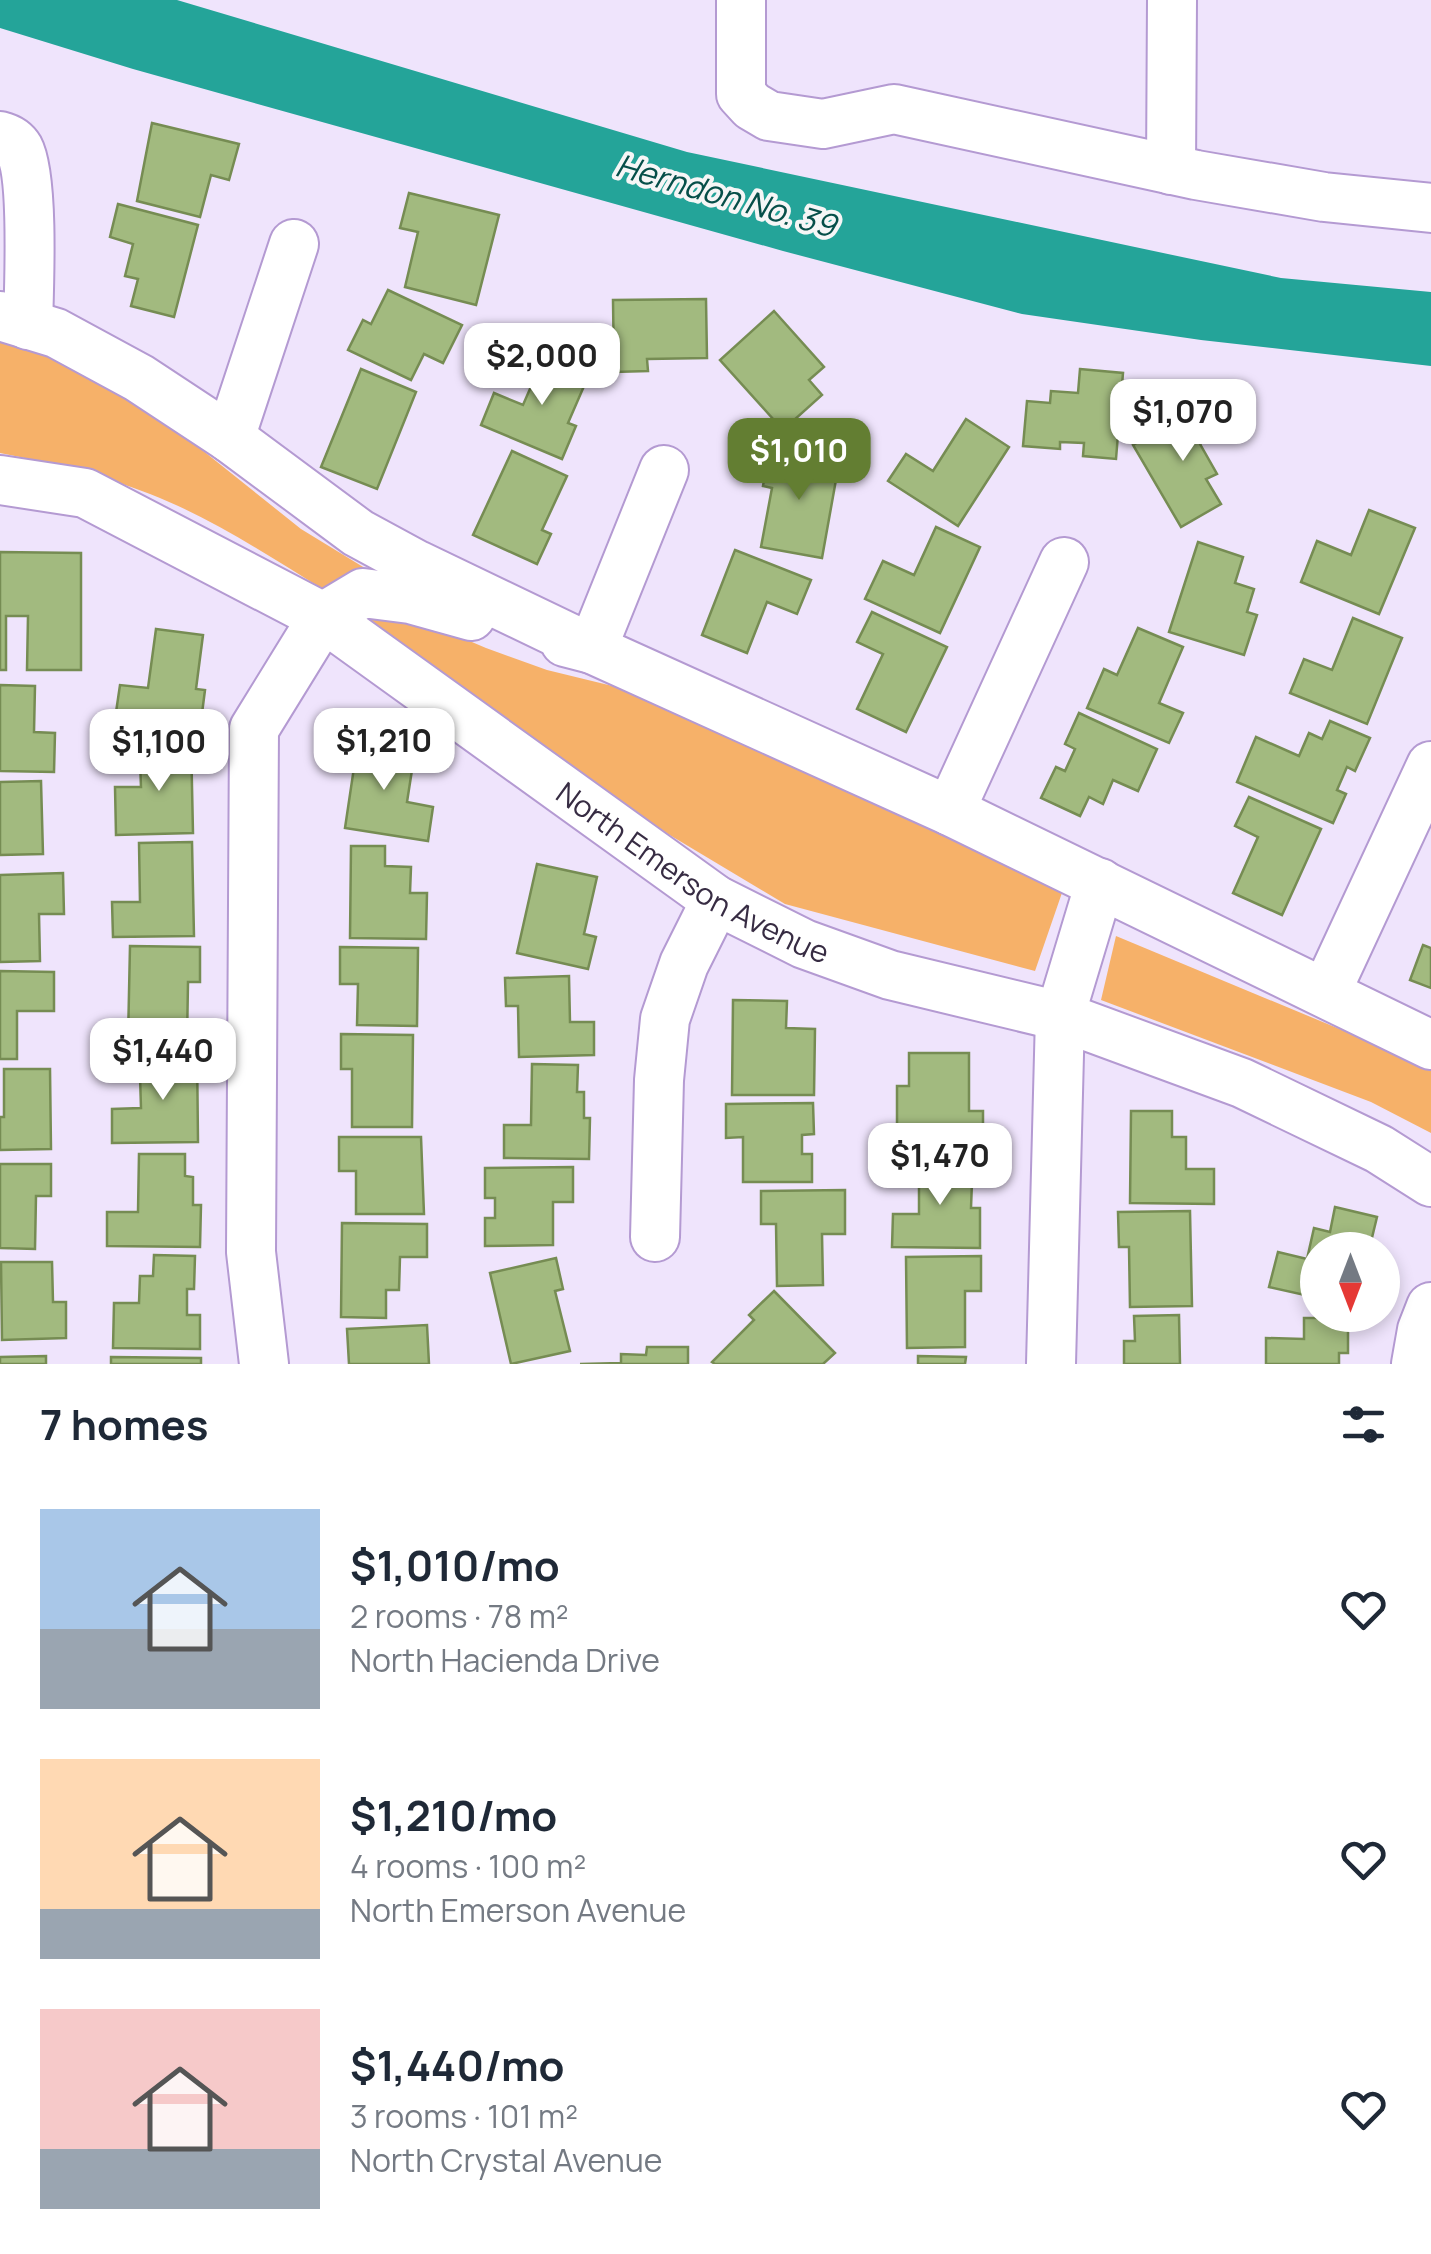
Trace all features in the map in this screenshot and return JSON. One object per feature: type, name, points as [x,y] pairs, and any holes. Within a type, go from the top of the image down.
[{"type":"street","points":[[741,0],[741,94],[770,116],[824,124],[894,109],[1171,170],[1324,196],[1431,208]]},
{"type":"street","points":[[1171,170],[1172,0]]},
{"type":"street","points":[[0,136],[19,148],[24,165],[30,245],[14,320],[56,333],[139,378],[230,438],[358,532],[418,565],[1100,882],[1431,1045]]},
{"type":"street","points":[[230,438],[294,244]]},
{"type":"street","points":[[592,649],[664,470]]},
{"type":"street","name":"North Emerson Avenue","points":[[0,480],[85,493],[323,617],[716,900],[804,944],[890,975],[1060,1016],[1242,1083],[1378,1149],[1431,1182]]},
{"type":"street","points":[[950,811],[1064,562]]},
{"type":"street","points":[[264,1364],[251,1252],[254,730],[323,617],[362,594],[410,599],[592,649]]},
{"type":"street","points":[[1326,992],[1431,766]]},
{"type":"street","points":[[1051,1364],[1060,1016],[1100,882]]},
{"type":"street","points":[[655,1238],[659,1080],[665,1019],[684,964],[716,900]]},
{"type":"street","points":[[1416,1364],[1431,1307]]},
{"type":"shaded area","points":[[0,334],[43,350],[157,414],[301,529],[373,573],[326,591],[240,538],[173,504],[95,475],[0,453]]},
{"type":"shaded area","points":[[399,611],[547,670],[633,691],[1064,887],[1035,971],[785,904],[668,834],[362,616]]},
{"type":"shaded area","points":[[1116,936],[1431,1067],[1431,1133],[1371,1102],[1101,1000]]},
{"type":"water","name":"Herndon No. 39","points":[[0,0],[177,0],[687,152],[1281,278],[1431,292],[1431,366],[1201,340],[1022,314],[133,69],[0,28]]},
{"type":"building","points":[[152,123],[239,144],[229,180],[211,175],[200,217],[137,201]]},
{"type":"building","points":[[409,193],[499,215],[476,305],[405,287],[418,232],[400,228]]},
{"type":"building","points":[[118,204],[198,225],[174,317],[131,306],[138,279],[125,276],[133,244],[110,237]]},
{"type":"building","points":[[388,290],[462,325],[443,363],[424,354],[411,380],[348,350],[363,320],[371,324]]},
{"type":"building","points":[[706,299],[707,358],[647,359],[648,371],[614,372],[613,300]]},
{"type":"building","points":[[774,311],[824,367],[809,380],[822,395],[783,430],[720,360]]},
{"type":"building","points":[[546,352],[591,370],[568,423],[576,426],[562,459],[481,425],[494,393],[523,405]]},
{"type":"building","points":[[361,369],[416,392],[377,489],[321,467]]},
{"type":"building","points":[[1080,369],[1123,373],[1116,459],[1083,456],[1084,443],[1060,442],[1060,449],[1023,446],[1027,401],[1050,403],[1051,391],[1078,393]]},
{"type":"building","points":[[1206,403],[1222,431],[1200,444],[1217,474],[1206,479],[1221,504],[1181,527],[1133,445]]},
{"type":"building","points":[[966,419],[1009,447],[958,526],[888,481],[906,454],[933,471]]},
{"type":"building","points":[[512,451],[567,476],[542,530],[551,534],[537,564],[473,535]]},
{"type":"building","points":[[769,451],[839,463],[822,558],[761,547],[772,488],[763,486]]},
{"type":"building","points":[[1369,510],[1415,528],[1379,614],[1301,582],[1317,541],[1351,555]]},
{"type":"building","points":[[936,527],[980,547],[940,633],[865,599],[883,561],[914,575]]},
{"type":"building","points":[[1198,542],[1243,557],[1235,583],[1254,589],[1247,612],[1257,615],[1244,655],[1169,632]]},
{"type":"building","points":[[735,550],[811,580],[797,614],[767,602],[747,653],[702,635]]},
{"type":"building","points":[[0,552],[81,553],[81,670],[27,670],[28,616],[6,616],[6,670],[0,670]]},
{"type":"building","points":[[872,612],[947,647],[906,732],[857,709],[883,654],[857,642]]},
{"type":"building","points":[[1353,618],[1402,638],[1367,724],[1290,693],[1304,659],[1332,670]]},
{"type":"building","points":[[1138,628],[1183,647],[1159,703],[1183,713],[1169,743],[1087,708],[1104,669],[1117,675]]},
{"type":"building","points":[[156,629],[203,635],[196,689],[205,690],[200,729],[115,719],[120,685],[148,688]]},
{"type":"building","points":[[0,685],[35,686],[34,732],[55,733],[54,772],[0,771]]},
{"type":"building","points":[[1079,713],[1157,749],[1138,791],[1113,780],[1103,804],[1089,797],[1080,816],[1041,798],[1056,767],[1065,771],[1075,749],[1065,744]]},
{"type":"building","points":[[1330,721],[1370,738],[1355,771],[1347,767],[1337,790],[1346,794],[1333,823],[1237,782],[1256,737],[1299,756],[1309,733],[1322,739]]},
{"type":"building","points":[[359,734],[403,741],[399,768],[412,770],[407,802],[433,807],[428,841],[345,828]]},
{"type":"building","points":[[154,740],[191,740],[193,833],[116,835],[115,787],[141,787],[140,761],[155,761]]},
{"type":"building","points":[[41,781],[43,854],[0,855],[0,782]]},
{"type":"building","points":[[1249,797],[1321,829],[1282,915],[1233,893],[1258,837],[1235,826]]},
{"type":"building","points":[[192,842],[194,936],[113,937],[112,902],[140,902],[139,843]]},
{"type":"building","points":[[351,846],[385,846],[385,866],[411,867],[410,893],[427,893],[426,939],[350,938]]},
{"type":"building","points":[[537,864],[597,877],[584,934],[596,937],[588,969],[517,953]]},
{"type":"building","points":[[63,873],[64,914],[39,914],[40,961],[0,962],[0,875]]},
{"type":"building","points":[[1423,945],[1431,948],[1431,988],[1410,980]]},
{"type":"building","points":[[130,946],[200,947],[200,982],[188,982],[187,1041],[128,1040]]},
{"type":"building","points":[[340,947],[418,948],[417,1026],[357,1025],[358,984],[340,984]]},
{"type":"building","points":[[0,971],[54,972],[54,1011],[17,1011],[17,1059],[0,1059]]},
{"type":"building","points":[[569,976],[570,1022],[594,1022],[594,1055],[519,1057],[518,1006],[506,1006],[505,978]]},
{"type":"building","points":[[733,1000],[787,1001],[786,1028],[815,1029],[814,1095],[732,1095]]},
{"type":"building","points":[[341,1034],[413,1035],[412,1127],[352,1127],[352,1069],[341,1069]]},
{"type":"building","points":[[153,1049],[197,1049],[198,1142],[112,1143],[112,1109],[141,1108],[140,1076],[153,1075]]},
{"type":"building","points":[[909,1053],[969,1053],[969,1111],[983,1111],[983,1145],[897,1144],[897,1086],[909,1086]]},
{"type":"building","points":[[532,1064],[578,1065],[577,1092],[584,1092],[584,1118],[590,1118],[589,1159],[504,1158],[504,1125],[531,1125]]},
{"type":"building","points":[[4,1069],[50,1069],[51,1149],[0,1150]]},
{"type":"building","points":[[813,1103],[814,1134],[802,1135],[802,1154],[812,1154],[812,1182],[743,1182],[743,1137],[726,1138],[726,1104]]},
{"type":"building","points":[[1131,1111],[1172,1111],[1172,1137],[1186,1137],[1186,1169],[1214,1169],[1214,1204],[1130,1203]]},
{"type":"building","points":[[339,1137],[421,1137],[424,1214],[356,1214],[356,1171],[339,1171]]},
{"type":"building","points":[[919,1153],[964,1154],[963,1182],[972,1182],[971,1208],[980,1208],[980,1248],[892,1247],[893,1214],[919,1214]]},
{"type":"building","points":[[139,1154],[185,1154],[185,1176],[193,1177],[193,1205],[201,1205],[200,1247],[107,1246],[107,1212],[138,1212]]},
{"type":"building","points":[[0,1164],[51,1164],[51,1196],[36,1196],[35,1249],[0,1248]]},
{"type":"building","points":[[573,1167],[573,1202],[553,1202],[553,1245],[485,1246],[485,1218],[495,1218],[495,1198],[485,1198],[485,1168]]},
{"type":"building","points":[[845,1190],[845,1234],[822,1234],[823,1285],[777,1286],[776,1224],[761,1224],[761,1191]]},
{"type":"building","points":[[1335,1207],[1377,1217],[1373,1232],[1330,1232]]},
{"type":"building","points":[[1190,1211],[1192,1306],[1130,1307],[1129,1247],[1119,1247],[1118,1212]]},
{"type":"building","points":[[342,1223],[427,1224],[427,1257],[400,1257],[399,1290],[386,1290],[386,1318],[341,1317]]},
{"type":"building","points":[[1278,1252],[1300,1257],[1300,1294],[1269,1287]]},
{"type":"building","points":[[154,1255],[195,1256],[194,1289],[187,1289],[187,1315],[200,1315],[200,1349],[113,1348],[114,1303],[139,1303],[140,1276],[153,1276]]},
{"type":"building","points":[[981,1256],[981,1291],[965,1291],[965,1347],[907,1348],[906,1257]]},
{"type":"building","points":[[556,1258],[563,1289],[555,1291],[570,1351],[511,1364],[490,1273]]},
{"type":"building","points":[[1,1262],[52,1262],[53,1302],[66,1302],[66,1338],[2,1340]]},
{"type":"building","points":[[774,1291],[835,1353],[823,1364],[712,1362],[754,1320],[749,1315]]},
{"type":"building","points":[[1179,1315],[1180,1364],[1124,1364],[1124,1341],[1135,1341],[1134,1316]]},
{"type":"building","points":[[427,1325],[429,1364],[349,1364],[347,1329]]},
{"type":"building","points":[[1304,1332],[1348,1332],[1348,1353],[1339,1353],[1339,1364],[1266,1364],[1266,1338],[1304,1339]]},
{"type":"building","points":[[647,1347],[688,1347],[688,1364],[580,1364],[621,1363],[621,1354],[646,1355]]},
{"type":"building","points":[[46,1356],[46,1364],[0,1364],[0,1357]]},
{"type":"building","points":[[918,1356],[966,1357],[965,1364],[918,1364]]},
{"type":"building","points":[[111,1357],[201,1358],[201,1364],[111,1364]]}]
